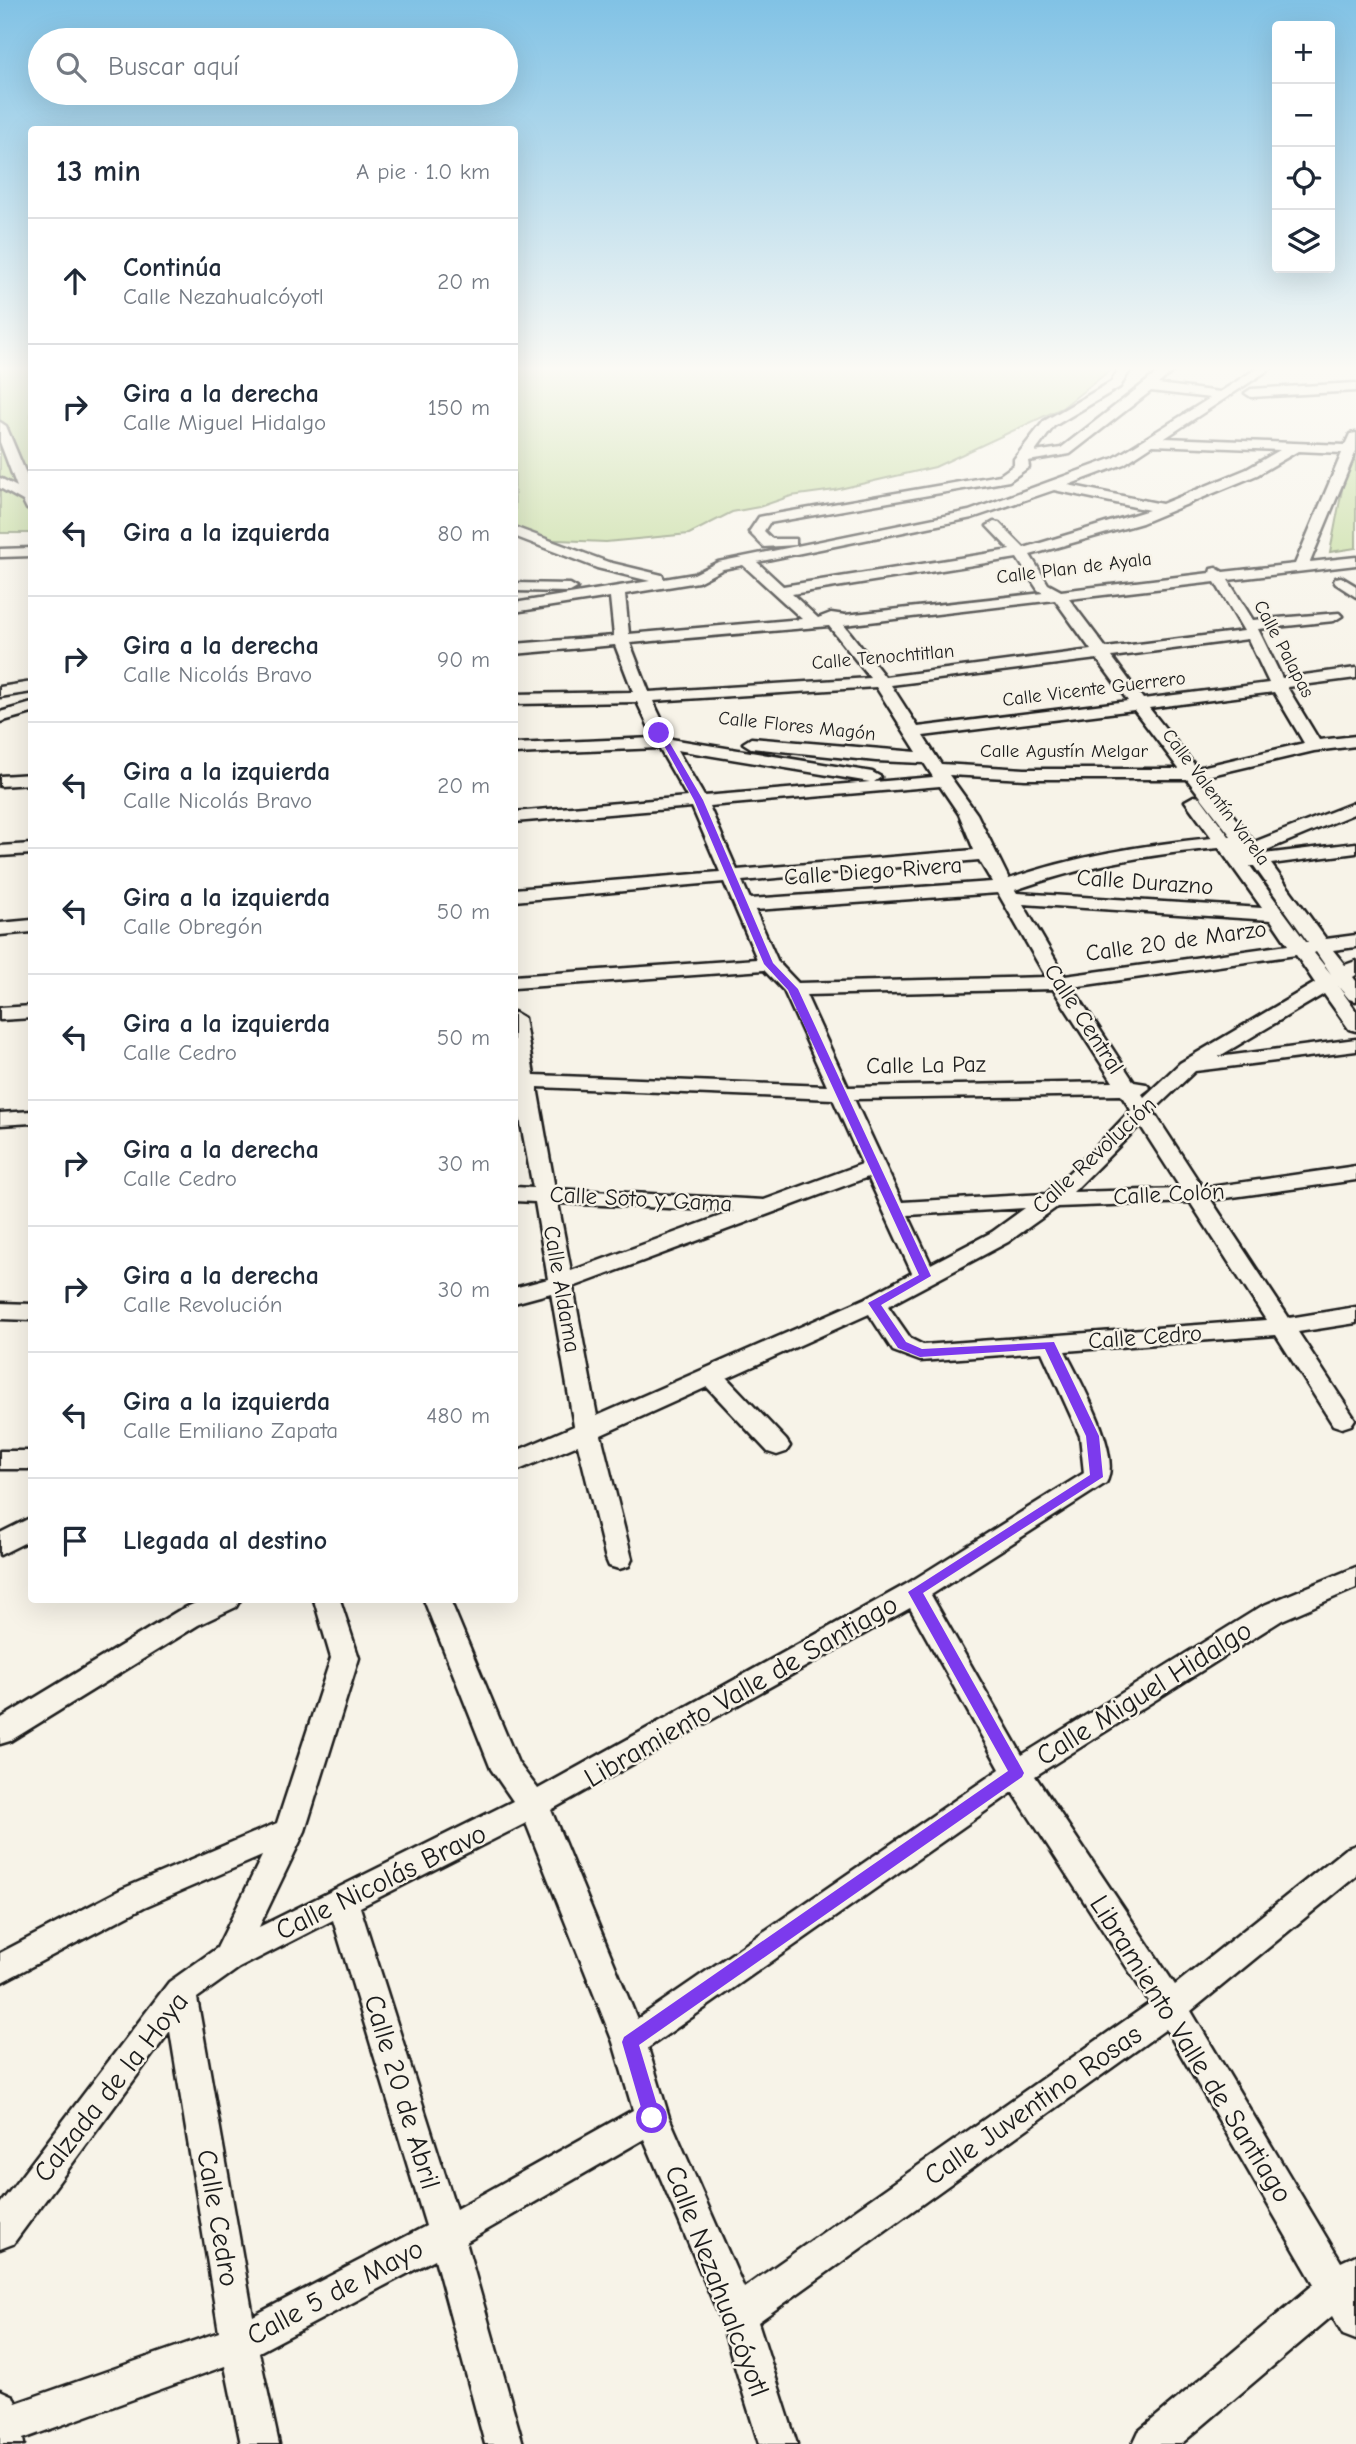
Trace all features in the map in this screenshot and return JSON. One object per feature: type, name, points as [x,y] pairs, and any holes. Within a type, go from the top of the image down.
[{"type":"street","points":[[980,511],[969,508],[769,544],[757,532],[764,520],[987,481]]},
{"type":"street","points":[[518,607],[698,578],[718,566],[746,559],[980,511],[1066,481]]},
{"type":"street","points":[[780,591],[1021,553],[1137,520],[1230,481]]},
{"type":"street","points":[[1301,564],[1337,481]]},
{"type":"street","points":[[0,482],[28,501]]},
{"type":"street","points":[[1053,486],[1164,509]]},
{"type":"street","points":[[994,526],[1021,553],[1049,593]]},
{"type":"street","points":[[518,533],[586,560],[636,576],[685,580]]},
{"type":"street","points":[[0,553],[28,552]]},
{"type":"street","name":"Calle Plan de Ayala","points":[[518,649],[622,642],[818,622],[1356,558]]},
{"type":"street","name":"Calle Central","points":[[746,559],[881,682],[968,814],[985,854],[1059,983],[1342,1419]]},
{"type":"street","name":"Calle Palapas","points":[[1219,574],[1314,746]]},
{"type":"street","points":[[1341,581],[1356,593]]},
{"type":"street","points":[[518,587],[623,591]]},
{"type":"street","points":[[623,591],[622,642],[643,696],[662,738],[698,800],[769,964],[793,989],[925,1276]]},
{"type":"street","name":"Calle Valentín Varela","points":[[1049,593],[1130,705],[1172,773],[1242,852],[1309,946]]},
{"type":"street","points":[[1251,630],[1334,616]]},
{"type":"street","name":"Calle Tenochtitlan","points":[[518,699],[643,696],[881,682],[1094,655],[1251,630]]},
{"type":"street","name":"Calle Vicente Guerrero","points":[[915,732],[1356,673]]},
{"type":"street","points":[[0,692],[28,688]]},
{"type":"street","name":"Calle Valentín Varela","points":[[1130,705],[1193,774],[1242,852],[1277,915],[1341,976],[1356,995]]},
{"type":"street","points":[[0,717],[28,709]]},
{"type":"street","points":[[0,717],[28,716]]},
{"type":"street","points":[[518,748],[662,738],[909,783]]},
{"type":"street","name":"Calle Flores Magón","points":[[662,738],[876,756],[936,769]]},
{"type":"street","name":"Calle Agustín Melgar","points":[[909,783],[936,769],[1025,774],[1193,774],[1314,746],[1356,741]]},
{"type":"street","points":[[0,781],[28,779]]},
{"type":"street","points":[[518,817],[909,783]]},
{"type":"street","points":[[1242,852],[1356,807]]},
{"type":"street","points":[[1007,892],[1065,866],[1143,850],[1242,852],[1356,848]]},
{"type":"street","points":[[0,851],[28,849]]},
{"type":"street","points":[[518,895],[985,854]]},
{"type":"street","name":"Calle Diego Rivera","points":[[745,905],[1007,892]]},
{"type":"street","name":"Calle Durazno","points":[[1007,892],[1277,915]]},
{"type":"street","points":[[0,929],[28,926]]},
{"type":"street","name":"Calle 20 de Marzo","points":[[793,989],[1059,983],[1356,941]]},
{"type":"street","points":[[518,982],[769,964]]},
{"type":"street","name":"Calle Valentín Varela","points":[[1341,976],[1356,1025]]},
{"type":"street","name":"Calle Revolución","points":[[518,1460],[874,1303],[1000,1237],[1052,1200],[1187,1068],[1341,976]]},
{"type":"street","points":[[0,1014],[28,1012]]},
{"type":"street","points":[[1187,1068],[1356,1045]]},
{"type":"street","name":"Calle Aldama","points":[[518,1059],[587,1430],[619,1559]]},
{"type":"street","name":"Calle La Paz","points":[[520,1079],[841,1093],[1170,1085]]},
{"type":"street","points":[[0,1119],[28,1117]]},
{"type":"street","points":[[518,1295],[561,1283],[876,1166]]},
{"type":"street","name":"Calle Colón","points":[[896,1209],[1198,1195],[1356,1173]]},
{"type":"street","name":"Calle Soto y Gama","points":[[518,1194],[768,1205]]},
{"type":"street","name":"Calle Cedro","points":[[874,1303],[902,1345],[920,1353],[1283,1327],[1356,1315]]},
{"type":"street","points":[[0,1311],[28,1312]]},
{"type":"street","points":[[915,1592],[1097,1477],[1094,1444],[1049,1344]]},
{"type":"street","points":[[711,1376],[777,1446]]},
{"type":"street","points":[[0,1460],[28,1460]]},
{"type":"street","points":[[0,1545],[28,1529]]},
{"type":"street","name":"Calle Miguel Hidalgo","points":[[630,2042],[1017,1773],[1272,1613],[1356,1577]]},
{"type":"street","name":"Libramiento Valle de Santiago","points":[[534,1806],[915,1592],[1017,1773],[1346,2281],[1356,2322]]},
{"type":"street","points":[[0,1733],[188,1618],[220,1603]]},
{"type":"street","name":"Calzada de la Hoya","points":[[0,2232],[180,1992],[228,1958],[289,1830],[345,1658],[328,1603]]},
{"type":"street","points":[[438,1603],[506,1769],[534,1806]]},
{"type":"street","name":"Calle Nicolás Bravo","points":[[228,1958],[534,1806]]},
{"type":"street","name":"Calle Nezahualcóyotl","points":[[534,1806],[630,2042],[652,2118],[737,2315],[778,2444]]},
{"type":"street","points":[[0,1969],[133,1898],[289,1830]]},
{"type":"street","name":"Calle Juventino Rosas","points":[[737,2315],[1171,2007],[1356,1858]]},
{"type":"street","name":"Calle 20 de Abril","points":[[343,1902],[446,2234],[504,2444]]},
{"type":"street","name":"Calle Cedro","points":[[180,1992],[260,2444]]},
{"type":"street","name":"Calle 5 de Mayo","points":[[2,2427],[240,2343],[446,2234],[652,2118]]},
{"type":"street","points":[[1152,2444],[1346,2281]]},
{"type":"green space","points":[[0,481],[28,481],[28,533],[0,533]]},
{"type":"green space","points":[[518,481],[874,481],[791,496],[759,507],[732,512],[689,534],[606,542],[533,539],[518,533]]},
{"type":"green space","points":[[1344,481],[1356,481],[1356,548],[1330,552]]},
{"type":"route","points":[[652,2118],[630,2042],[1017,1773],[915,1592],[1097,1477],[1093,1436],[1049,1344],[920,1353],[902,1345],[874,1303],[925,1276],[793,989],[769,964],[698,800],[659,733]]}]
